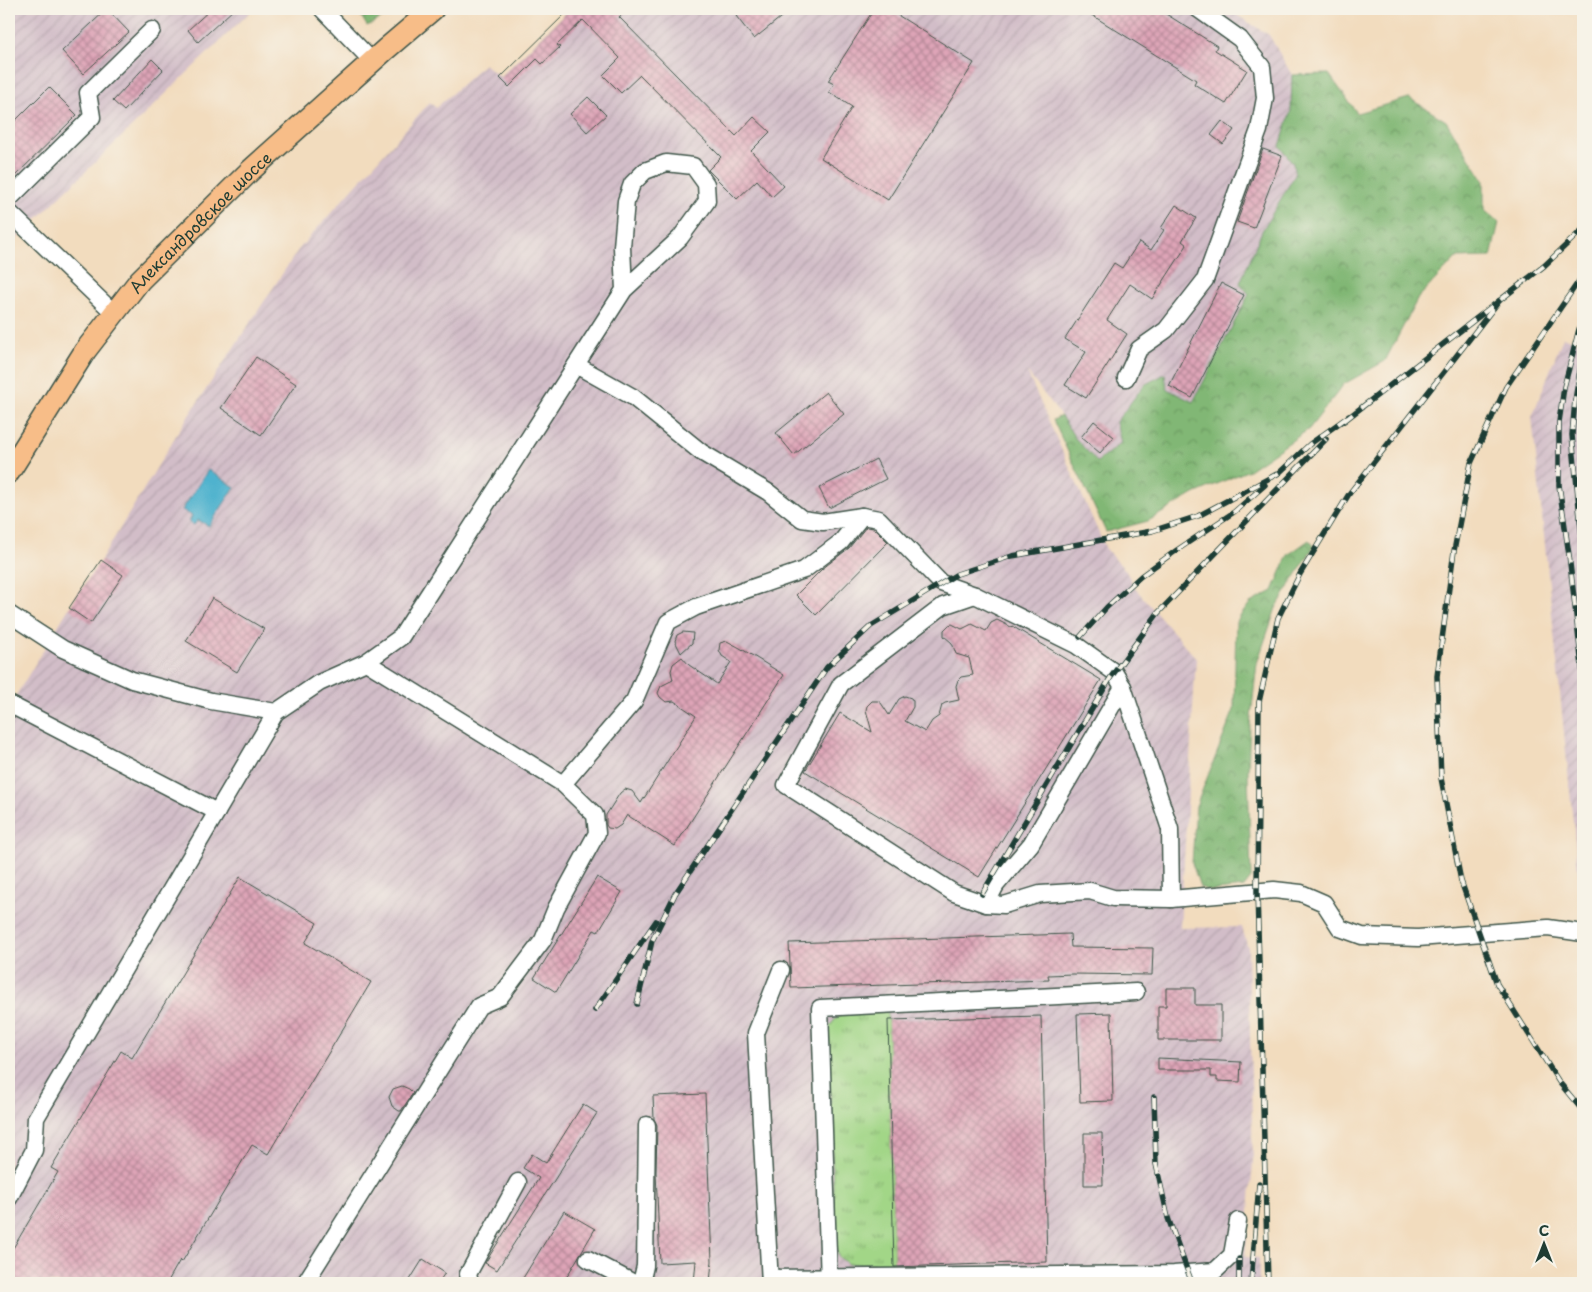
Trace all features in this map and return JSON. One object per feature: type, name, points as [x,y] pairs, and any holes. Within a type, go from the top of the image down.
[{"type":"main road","name":"Александровское шоссе","points":[[9,472],[85,351],[140,280],[251,170],[433,9]]},
{"type":"lane","points":[[322,9],[372,61]]},
{"type":"lane","points":[[1126,378],[1139,349],[1166,330],[1205,280],[1259,130],[1266,98],[1262,67],[1240,39],[1198,9]]},
{"type":"lane","points":[[9,199],[92,117],[88,94],[152,30]]},
{"type":"lane","points":[[9,1198],[34,1150],[36,1118],[276,712],[319,683],[366,662],[401,637],[624,290],[680,238],[707,201],[706,184],[693,166],[666,162],[645,171],[632,184],[626,201],[622,246],[624,290]]},
{"type":"lane","points":[[9,212],[114,313]]},
{"type":"lane","points":[[576,364],[633,397],[701,452],[768,492],[802,519],[823,522],[862,516],[878,518],[941,583],[975,595],[1076,645],[1114,672],[1123,687],[1170,829],[1171,899]]},
{"type":"lane","points":[[563,784],[634,701],[668,622],[696,607],[804,570],[841,542],[862,516]]},
{"type":"lane","points":[[975,595],[943,606],[841,684],[786,785],[954,893],[986,904],[1004,905],[1040,894],[1090,891],[1113,898],[1171,899],[1274,890],[1301,893],[1324,903],[1340,928],[1362,936],[1418,938],[1548,928],[1583,933]]},
{"type":"lane","points":[[9,614],[63,649],[132,680],[211,701],[276,712]]},
{"type":"lane","points":[[305,1283],[479,1006],[500,997],[542,940],[556,908],[597,833],[595,815],[563,784],[366,662]]},
{"type":"lane","points":[[986,904],[996,885],[1030,844],[1123,687]]},
{"type":"lane","points":[[9,704],[217,812]]},
{"type":"lane","points":[[781,970],[756,1033],[770,1281],[1176,1278],[1215,1271],[1232,1255],[1238,1221]]},
{"type":"lane","points":[[829,1280],[820,1008],[1136,992]]},
{"type":"lane","points":[[641,1283],[645,1266],[646,1124]]},
{"type":"lane","points":[[470,1283],[468,1274],[518,1182]]},
{"type":"lane","points":[[588,1259],[634,1283]]},
{"type":"shaded area","points":[[17,9],[253,9],[9,246],[9,16]]},
{"type":"shaded area","points":[[570,9],[1227,9],[1269,35],[1292,75],[1291,111],[1280,146],[1293,163],[1295,175],[1262,231],[1249,293],[1193,402],[1166,389],[1121,443],[1097,462],[1075,438],[1061,416],[1027,372],[1106,549],[1126,571],[1134,587],[1196,658],[1180,928],[1242,927],[1248,948],[1253,1163],[1245,1257],[1259,1258],[1259,1283],[9,1283],[9,707],[180,429],[298,250],[430,102],[436,108],[484,64],[500,77]]},
{"type":"shaded area","points":[[1563,337],[1583,344],[1583,920],[1532,417]]},
{"type":"green space","points":[[357,9],[395,9],[367,26]]},
{"type":"green space","points":[[1329,74],[1357,113],[1409,98],[1446,121],[1484,181],[1484,210],[1499,222],[1491,257],[1456,258],[1418,298],[1385,361],[1344,384],[1309,429],[1249,470],[1194,494],[1148,521],[1106,532],[1053,420],[1061,416],[1075,438],[1097,462],[1121,443],[1116,422],[1144,385],[1165,374],[1167,389],[1193,402],[1249,294],[1240,283],[1262,231],[1295,175],[1293,163],[1280,146],[1291,111],[1292,75]]},
{"type":"green space","points":[[1309,540],[1314,546],[1276,608],[1257,663],[1250,726],[1248,771],[1251,878],[1244,887],[1209,891],[1200,887],[1192,863],[1196,806],[1234,710],[1236,622],[1250,603],[1273,591],[1288,555]]},
{"type":"green space","points":[[848,1011],[886,1011],[888,1020],[894,1263],[848,1264],[839,1257],[835,1247],[828,1029],[836,1018]]},
{"type":"water","points":[[208,470],[235,487],[209,526],[198,520],[194,525],[189,522],[192,516],[182,510]]},
{"type":"building","points":[[107,9],[129,32],[83,74],[62,51]]},
{"type":"building","points":[[211,9],[234,9],[198,42],[188,30]]},
{"type":"building","points":[[570,9],[628,9],[619,17],[736,136],[754,117],[770,132],[751,151],[784,186],[772,197],[757,180],[737,199],[708,170],[721,157],[640,75],[621,93],[603,75],[620,58],[583,20],[557,45],[560,47],[542,64],[537,59],[509,87],[500,78]]},
{"type":"building","points":[[745,9],[791,9],[754,39],[736,16]]},
{"type":"building","points":[[874,9],[888,9],[974,63],[888,200],[821,158],[852,107],[829,92],[834,84],[828,81]]},
{"type":"building","points":[[1082,9],[1158,9],[1217,46],[1215,50],[1247,70],[1226,104],[1194,84],[1196,80]]},
{"type":"building","points":[[152,59],[163,70],[124,111],[113,101]]},
{"type":"building","points":[[49,87],[77,115],[9,182],[9,127]]},
{"type":"building","points":[[588,97],[606,115],[587,132],[570,114]]},
{"type":"building","points":[[1222,121],[1234,130],[1223,144],[1211,135]]},
{"type":"building","points":[[1263,149],[1282,156],[1254,228],[1237,222]]},
{"type":"building","points":[[1176,205],[1196,218],[1182,241],[1187,245],[1152,299],[1130,284],[1107,320],[1127,334],[1086,398],[1065,385],[1086,352],[1065,339],[1114,263],[1122,268],[1139,242],[1151,250],[1164,230],[1161,228]]},
{"type":"building","points":[[1221,283],[1244,295],[1192,398],[1169,386]]},
{"type":"building","points":[[256,357],[296,384],[261,435],[221,408]]},
{"type":"building","points":[[826,392],[844,414],[794,455],[776,433]]},
{"type":"building","points":[[1094,421],[1114,437],[1100,453],[1081,437]]},
{"type":"building","points":[[876,459],[886,479],[829,508],[819,488]]},
{"type":"building","points":[[866,527],[874,528],[888,542],[816,615],[796,595],[822,569],[849,548]]},
{"type":"building","points":[[101,560],[123,575],[91,623],[69,608]]},
{"type":"building","points":[[212,598],[264,629],[237,672],[186,641]]},
{"type":"building","points":[[997,620],[1012,626],[1101,680],[979,877],[805,771],[840,713],[872,732],[866,710],[872,701],[881,703],[889,715],[899,699],[905,696],[911,698],[913,707],[905,721],[925,732],[932,721],[939,716],[942,705],[959,700],[956,686],[958,680],[961,677],[973,675],[969,658],[956,654],[952,643],[944,636],[944,630],[952,624],[962,629],[972,624],[986,631],[991,623]]},
{"type":"building","points":[[683,632],[693,633],[692,643],[681,653],[675,641],[677,635]]},
{"type":"building","points":[[727,641],[784,675],[675,846],[627,815],[621,825],[615,829],[608,828],[606,825],[606,815],[620,793],[625,789],[632,791],[641,803],[696,716],[674,701],[666,702],[658,693],[661,686],[673,680],[671,671],[673,664],[682,657],[689,665],[717,684],[731,662],[722,656],[719,650],[720,643]]},
{"type":"building","points":[[240,877],[317,923],[305,943],[371,982],[268,1154],[252,1145],[182,1262],[180,1260],[167,1283],[9,1283],[9,1255],[58,1172],[51,1168],[121,1051],[132,1058]]},
{"type":"building","points":[[597,877],[622,892],[598,932],[594,930],[556,992],[534,978]]},
{"type":"building","points":[[1070,934],[1071,947],[1153,948],[1152,975],[1072,974],[1048,975],[1049,980],[791,988],[789,943]]},
{"type":"building","points":[[1166,988],[1195,988],[1195,1005],[1221,1005],[1221,1040],[1158,1040],[1158,1006],[1166,1006]]},
{"type":"building","points":[[1111,1013],[1113,1101],[1080,1102],[1077,1014]]},
{"type":"building","points":[[1041,1016],[1047,1262],[894,1267],[888,1020]]},
{"type":"building","points":[[1158,1058],[1241,1062],[1240,1082],[1217,1081],[1217,1077],[1211,1077],[1211,1070],[1158,1070]]},
{"type":"building","points":[[402,1086],[413,1093],[401,1111],[399,1111],[392,1106],[389,1097],[393,1089]]},
{"type":"building","points":[[705,1094],[712,1261],[710,1283],[694,1283],[696,1261],[660,1263],[656,1172],[657,1125],[654,1119],[653,1096]]},
{"type":"building","points":[[583,1104],[597,1113],[497,1270],[485,1263],[539,1178],[523,1168],[532,1154],[546,1163]]},
{"type":"building","points":[[1084,1133],[1102,1133],[1103,1185],[1084,1185]]},
{"type":"building","points":[[564,1211],[595,1229],[563,1283],[520,1283]]},
{"type":"building","points":[[423,1259],[445,1273],[438,1283],[408,1283]]},
{"type":"railway","points":[[1344,421],[1544,266],[1583,229]]},
{"type":"railway","points":[[1583,275],[1506,387],[1471,463],[1454,551],[1437,676],[1441,778],[1461,881],[1497,984],[1559,1082],[1583,1111]]},
{"type":"railway","points":[[1268,1283],[1257,892],[1259,702],[1278,618],[1300,574],[1349,494],[1499,301]]},
{"type":"railway","points":[[1583,314],[1564,387],[1559,422],[1559,485],[1583,675]]},
{"type":"railway","points":[[1583,354],[1575,400],[1572,435],[1583,548]]},
{"type":"railway","points":[[637,1004],[652,941],[675,894],[827,667],[871,626],[957,574],[1012,556],[1152,531],[1198,516],[1279,473],[1310,444],[1349,416]]},
{"type":"railway","points":[[982,894],[1111,677],[1158,613],[1326,439]]},
{"type":"railway","points":[[1080,637],[1107,607],[1141,576],[1234,512],[1265,485]]},
{"type":"railway","points":[[595,1010],[656,921]]},
{"type":"railway","points":[[1154,1097],[1156,1164],[1168,1218],[1192,1283]]},
{"type":"railway","points":[[1251,1283],[1259,1184]]},
{"type":"railway","points":[[1239,1259],[1239,1283]]}]
